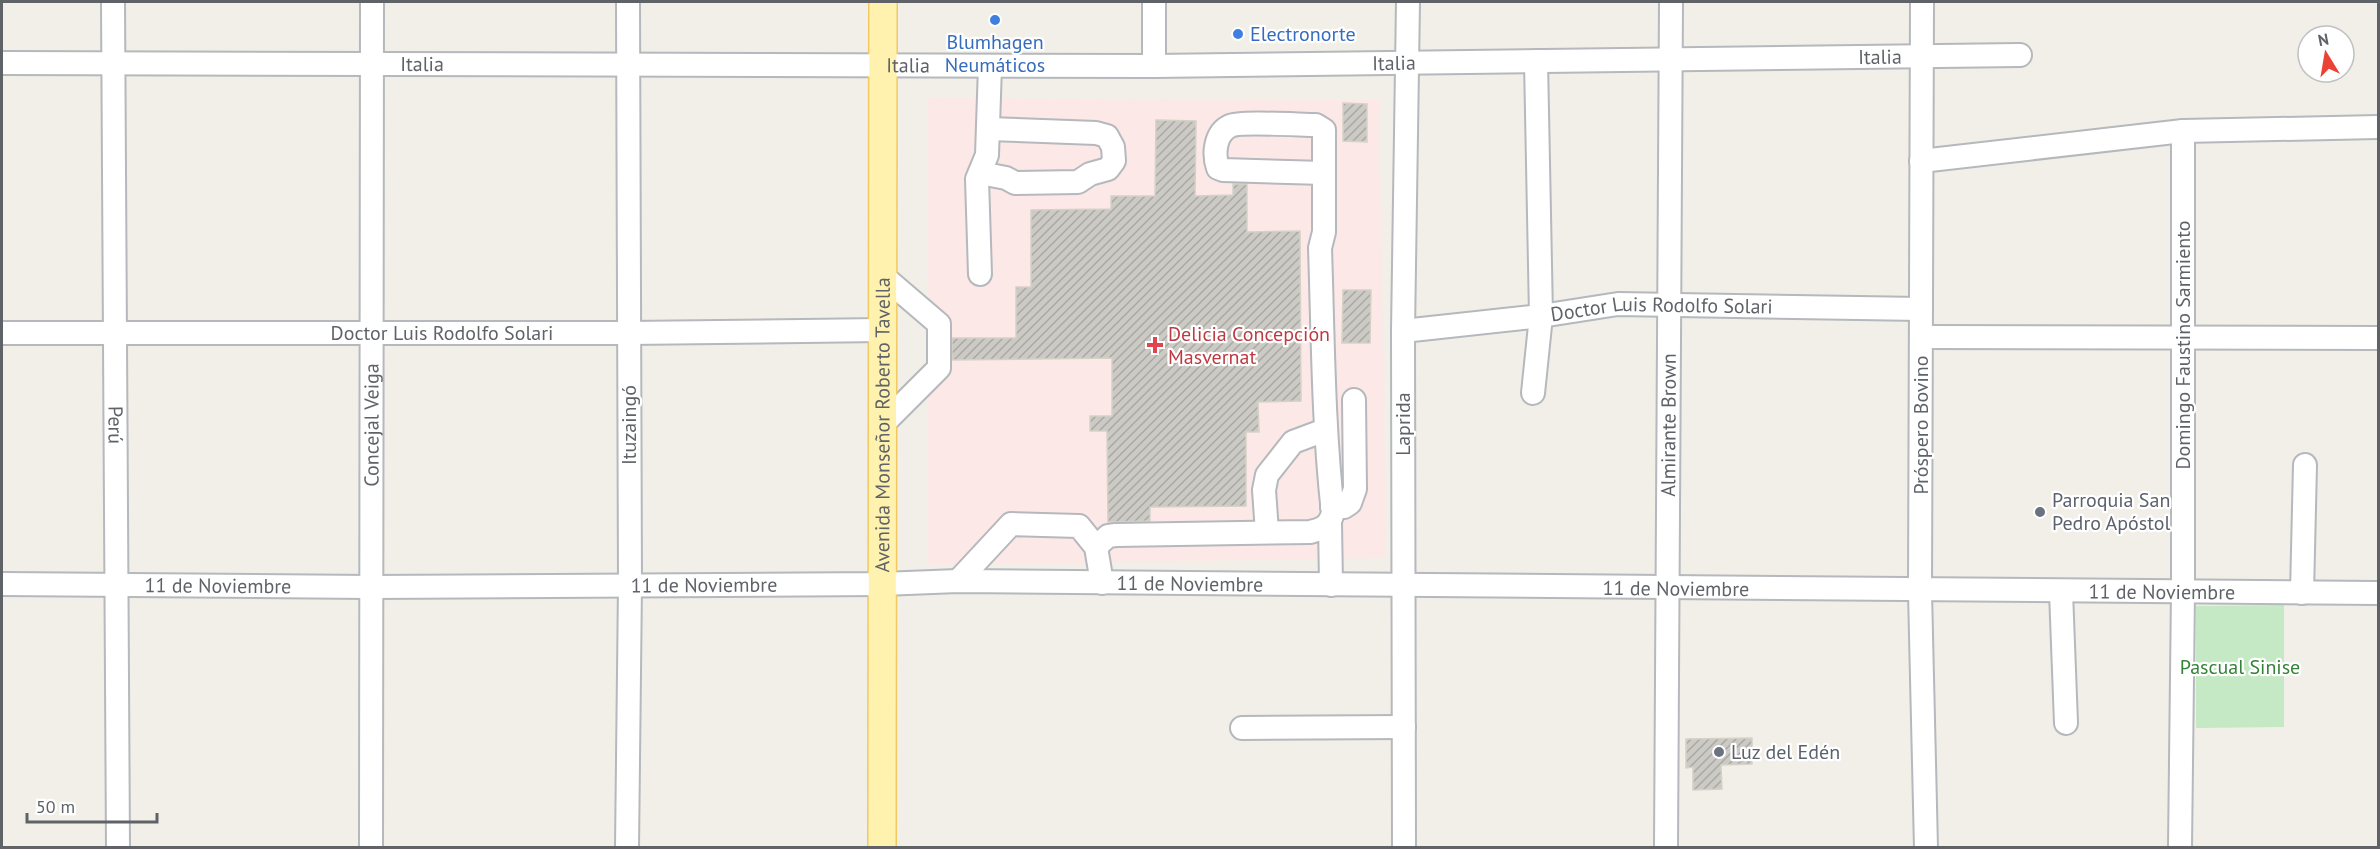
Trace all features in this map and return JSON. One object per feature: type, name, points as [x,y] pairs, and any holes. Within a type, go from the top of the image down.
[{"type":"main road","name":"Avenida Monseñor Roberto Tavella","points":[[882,848],[883,2]]},
{"type":"street","name":"Perú","points":[[113,2],[118,848]]},
{"type":"street","name":"Concejal Veiga","points":[[371,848],[372,2]]},
{"type":"street","name":"Ituzaingó","points":[[627,848],[630,585],[628,2]]},
{"type":"street","points":[[1154,2],[1154,66]]},
{"type":"street","name":"Laprida","points":[[1404,848],[1403,331],[1408,2]]},
{"type":"street","name":"Almirante Brown","points":[[1666,848],[1671,2]]},
{"type":"street","name":"Próspero Bovino","points":[[1922,2],[1920,592],[1926,848]]},
{"type":"street","name":"Italia","points":[[2,63],[1154,66],[2020,55]]},
{"type":"street","points":[[1533,393],[1541,316],[1536,61]]},
{"type":"street","points":[[980,274],[977,179],[987,155],[990,66]]},
{"type":"street","points":[[1324,172],[1222,170],[1216,163],[1216,140],[1220,133],[1234,124],[1316,126],[1324,130],[1324,172],[1324,232],[1320,248],[1325,430],[1331,515],[1331,585]]},
{"type":"street","points":[[1921,161],[2182,131],[2379,127]]},
{"type":"street","points":[[980,173],[1006,178],[1015,183],[1078,182],[1090,174],[1108,169],[1114,161],[1113,147],[1107,136],[1096,132],[988,129]]},
{"type":"street","name":"Domingo Faustino Sarmiento","points":[[2180,848],[2183,592],[2182,131]]},
{"type":"street","points":[[883,276],[939,324],[939,368],[883,424]]},
{"type":"street","name":"Doctor Luis Rodolfo Solari","points":[[1403,331],[1541,316],[1618,304],[1921,309]]},
{"type":"street","name":"Doctor Luis Rodolfo Solari","points":[[2,333],[628,333],[883,330]]},
{"type":"street","points":[[1922,337],[2379,338]]},
{"type":"street","points":[[1096,547],[1108,536],[1116,535],[1310,532],[1322,529],[1331,515],[1350,503],[1355,489],[1354,400]]},
{"type":"street","points":[[1266,532],[1264,490],[1267,475],[1293,442],[1325,430]]},
{"type":"street","points":[[2302,593],[2305,465]]},
{"type":"street","points":[[958,581],[1011,524],[1079,526],[1096,547],[1102,583]]},
{"type":"street","name":"11 de Noviembre","points":[[2,584],[371,586],[882,584],[958,581],[1920,592],[2379,593]]},
{"type":"street","points":[[2061,592],[2066,723]]},
{"type":"street","points":[[1242,728],[1404,727]]},
{"type":"shaded area","name":"Delicia Concepción Masvernat","points":[[928,98],[1379,100],[1386,558],[928,565]]},
{"type":"green space","name":"Pascual Sinise","points":[[2284,605],[2284,727],[2196,728],[2196,606]]},
{"type":"building","points":[[1343,103],[1367,104],[1367,142],[1343,141]]},
{"type":"building","points":[[1156,120],[1196,121],[1195,196],[1233,195],[1233,184],[1247,184],[1247,232],[1300,231],[1301,401],[1258,402],[1259,432],[1246,432],[1246,506],[1150,507],[1150,521],[1108,522],[1107,431],[1090,431],[1090,416],[1112,416],[1112,358],[952,360],[952,338],[1016,338],[1016,287],[1031,287],[1031,210],[1111,209],[1111,196],[1155,196]]},
{"type":"building","points":[[1343,290],[1371,290],[1370,343],[1342,343]]},
{"type":"building","name":"Luz del Edén","points":[[1752,738],[1752,764],[1721,765],[1722,789],[1693,790],[1693,767],[1686,768],[1686,739]]},
{"type":"place","name":"Blumhagen Neumáticos","points":[[995,20]]},
{"type":"place","name":"Electronorte","points":[[1238,34]]},
{"type":"place","name":"Delicia Concepción Masvernat","points":[[1155,345]]},
{"type":"place","name":"Parroquia San Pedro Apóstol","points":[[2040,512]]},
{"type":"place","name":"Luz del Edén","points":[[1719,752]]}]
